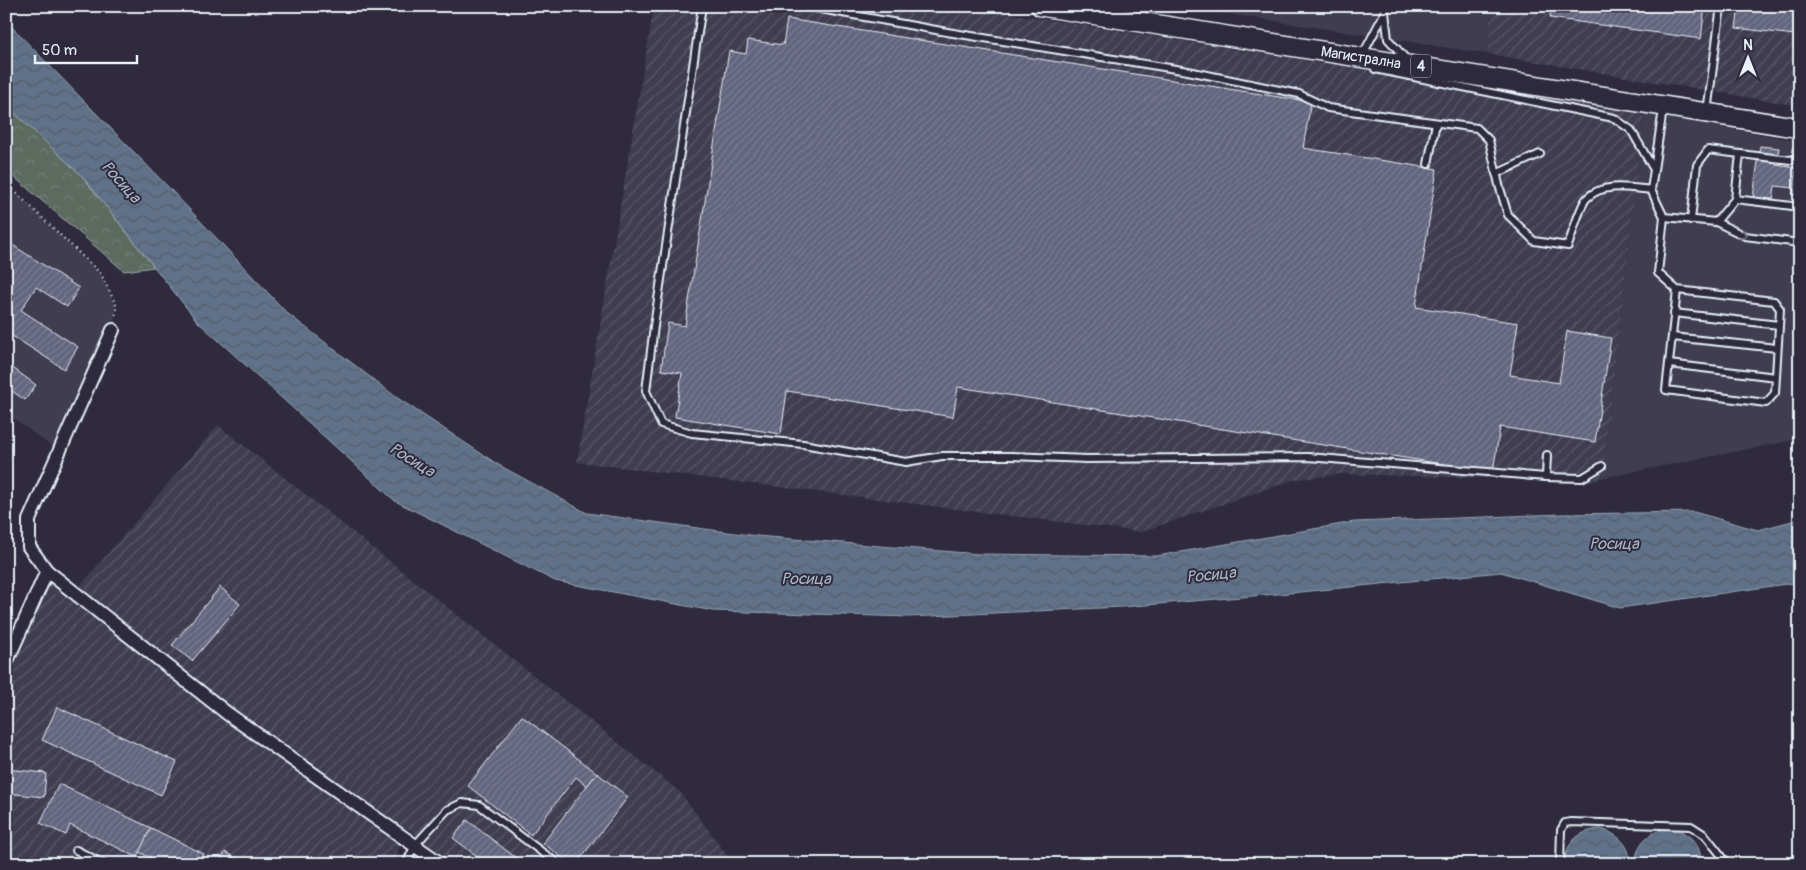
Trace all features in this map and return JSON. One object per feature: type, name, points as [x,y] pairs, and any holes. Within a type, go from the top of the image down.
[{"type":"main road","name":"Магистрална","points":[[1041,6],[1800,128]]},
{"type":"street","points":[[113,330],[29,520],[29,548],[46,571],[228,714],[441,864]]},
{"type":"street","points":[[6,663],[46,571]]},
{"type":"lane","points":[[702,6],[646,391],[661,424],[692,433],[803,444],[906,462],[942,456],[1087,459],[1308,458],[1546,477],[1582,478],[1602,466]]},
{"type":"lane","points":[[804,6],[956,34],[1188,71],[1299,94],[1328,108],[1477,128],[1489,140],[1508,216],[1534,241],[1568,246],[1586,199],[1601,188],[1651,190]]},
{"type":"lane","points":[[1706,112],[1721,6]]},
{"type":"lane","points":[[1386,9],[1361,57],[1375,69],[1614,118],[1631,130],[1653,168]]},
{"type":"lane","points":[[1386,9],[1388,39],[1411,65]]},
{"type":"lane","points":[[1663,105],[1651,190],[1664,217],[1658,273],[1677,290],[1774,301],[1780,309],[1775,393],[1766,403],[1666,390],[1677,290]]},
{"type":"lane","points":[[1428,164],[1436,123]]},
{"type":"lane","points":[[1691,220],[1697,165],[1708,150],[1791,160],[1800,157]]},
{"type":"lane","points":[[1496,174],[1540,154]]},
{"type":"lane","points":[[1716,222],[1735,199],[1740,154]]},
{"type":"lane","points":[[1735,199],[1800,207]]},
{"type":"lane","points":[[1664,217],[1716,222],[1745,236],[1800,243]]},
{"type":"lane","points":[[1674,313],[1779,325]]},
{"type":"lane","points":[[1672,337],[1777,348]]},
{"type":"lane","points":[[1669,364],[1776,377]]},
{"type":"lane","points":[[1546,477],[1547,455]]},
{"type":"lane","points":[[406,864],[415,845],[448,810],[462,803],[479,805],[558,864]]},
{"type":"lane","points":[[1560,864],[1561,830],[1564,823],[1571,822],[1691,826],[1705,835],[1728,864]]},
{"type":"lane","points":[[76,850],[104,864]]},
{"type":"path","points":[[6,182],[100,274],[117,307],[113,330]]},
{"type":"shaded area","points":[[654,6],[962,6],[1644,114],[1602,478],[1592,481],[1342,474],[1293,480],[1141,532],[577,462]]},
{"type":"shaded area","points":[[1177,6],[1490,6],[1488,54]]},
{"type":"shaded area","points":[[1490,6],[1800,6],[1800,106],[1488,54]]},
{"type":"shaded area","points":[[1644,114],[1800,141],[1800,439],[1602,478]]},
{"type":"shaded area","points":[[17,193],[101,274],[117,307],[113,330],[58,451],[6,413],[6,213]]},
{"type":"shaded area","points":[[218,425],[679,791],[734,864],[453,864],[407,828],[393,864],[6,864],[6,663],[47,571],[74,593]]},
{"type":"green space","points":[[6,105],[82,176],[154,267],[124,271],[6,170]]},
{"type":"water","name":"Росица","points":[[6,21],[172,191],[287,313],[396,397],[497,464],[587,513],[757,536],[979,554],[1157,556],[1354,522],[1562,514],[1694,512],[1758,530],[1800,519],[1800,582],[1620,608],[1501,572],[1301,592],[1122,607],[909,617],[713,611],[555,581],[395,501],[197,321],[82,176],[6,105]]},
{"type":"water","points":[[1672,828],[1684,833],[1693,840],[1701,857],[1701,864],[1636,864],[1638,849],[1646,838],[1657,831]]},
{"type":"water","points":[[1601,829],[1613,834],[1622,841],[1628,851],[1630,864],[1565,864],[1568,849],[1575,839],[1587,832]]},
{"type":"building","points":[[1551,6],[1705,6],[1701,39],[1550,18]]},
{"type":"building","points":[[1739,6],[1800,6],[1800,47],[1794,46],[1795,35],[1736,28]]},
{"type":"building","points":[[787,19],[1311,102],[1303,148],[1437,169],[1416,307],[1518,323],[1510,375],[1559,383],[1567,331],[1611,338],[1595,442],[1500,427],[1493,472],[958,387],[953,417],[787,391],[781,434],[675,417],[682,373],[661,370],[668,323],[685,326],[729,51],[746,54],[748,40],[783,45]]},
{"type":"building","points":[[1760,146],[1779,148],[1776,165],[1797,168],[1794,188],[1775,186],[1772,208],[1752,205]]},
{"type":"building","points":[[1797,164],[1800,164],[1800,195],[1793,194]]},
{"type":"building","points":[[11,244],[79,288],[67,307],[36,287],[21,310],[78,347],[64,369],[6,332],[6,251]]},
{"type":"building","points":[[6,363],[36,385],[25,400],[6,387]]},
{"type":"building","points":[[220,587],[240,604],[192,661],[172,645]]},
{"type":"building","points":[[57,707],[177,762],[161,795],[42,740]]},
{"type":"building","points":[[522,716],[597,773],[587,786],[576,777],[531,835],[468,786]]},
{"type":"building","points":[[6,769],[46,773],[44,797],[6,793]]},
{"type":"building","points":[[597,773],[628,797],[576,864],[570,864],[543,843]]},
{"type":"building","points":[[59,784],[151,828],[137,857],[70,825],[66,835],[40,823]]},
{"type":"building","points":[[467,820],[524,864],[487,864],[453,838]]},
{"type":"building","points":[[151,828],[204,854],[199,864],[163,864],[139,852]]},
{"type":"building","points":[[225,852],[247,864],[219,864]]}]
